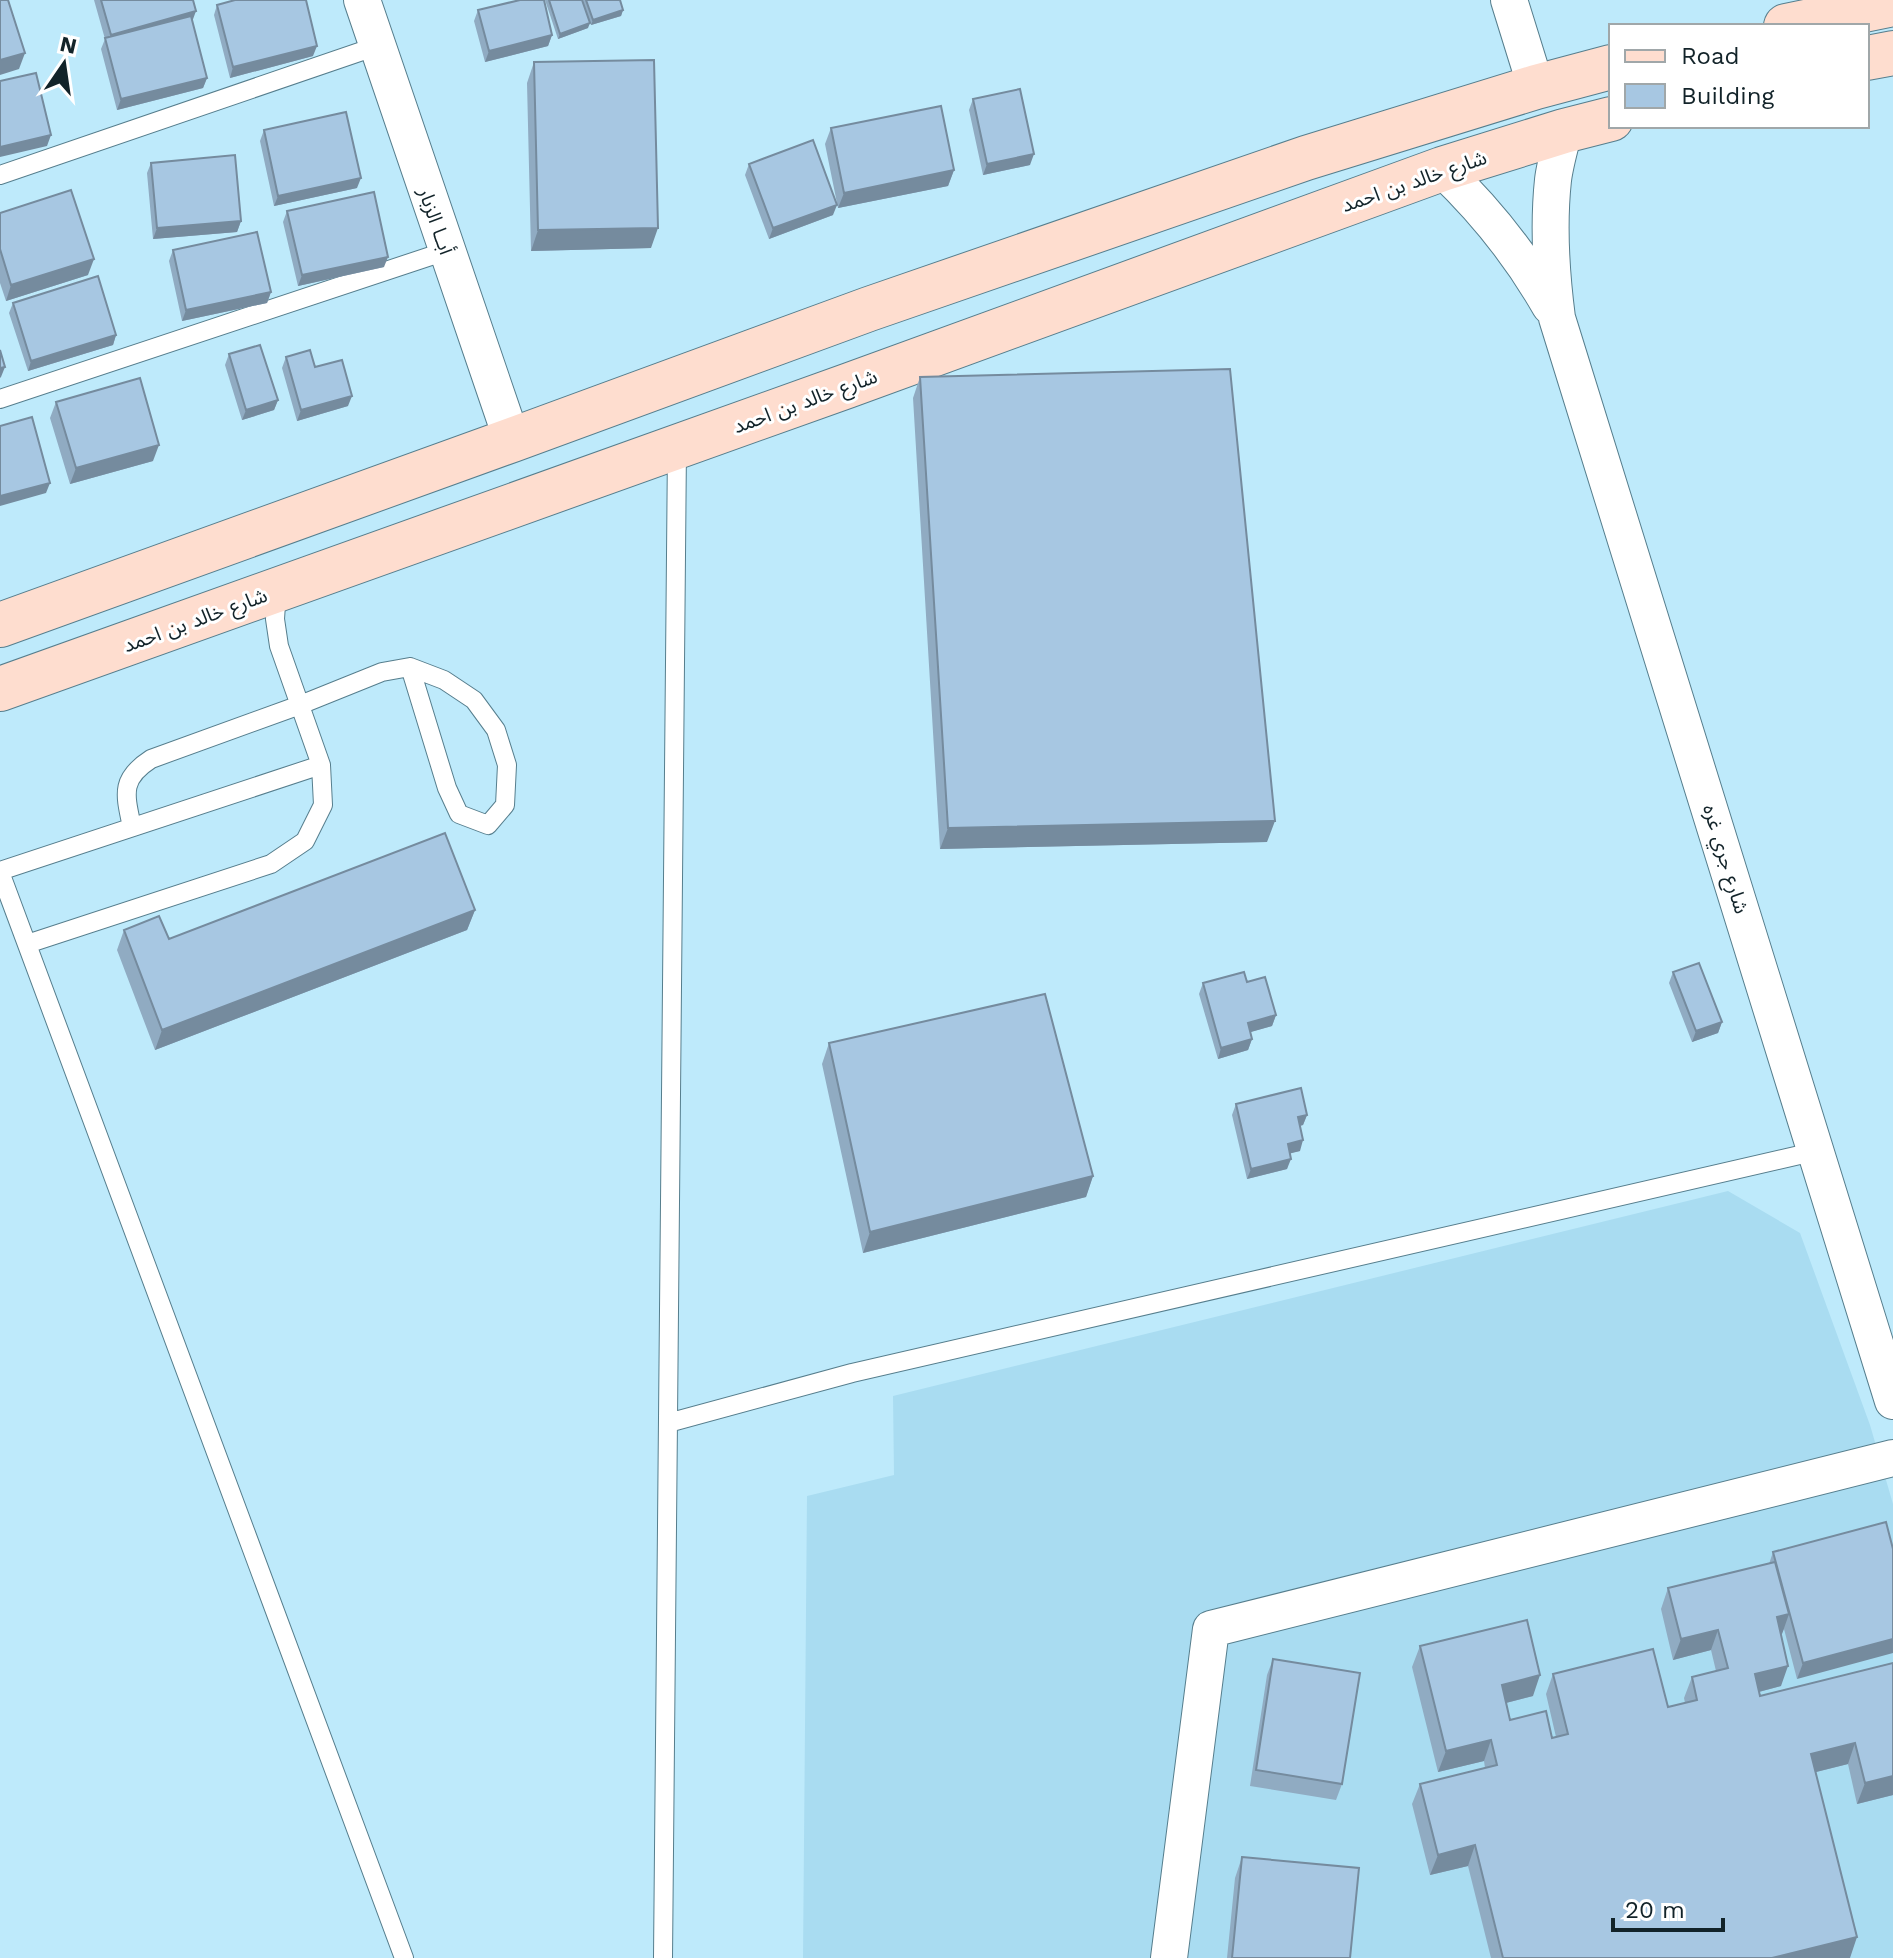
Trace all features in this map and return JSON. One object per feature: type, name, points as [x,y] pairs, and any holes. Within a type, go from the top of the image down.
[{"type":"main road","points":[[1796,24],[1893,4]]},
{"type":"main road","points":[[1869,58],[1893,53]]},
{"type":"main road","points":[[0,625],[884,304],[1306,158],[1609,68]]},
{"type":"main road","name":"شارع خالد بن احمد","points":[[0,689],[1442,169],[1609,120]]},
{"type":"street","name":"أبــا الزبار","points":[[362,0],[512,440]]},
{"type":"street","points":[[1509,0],[1536,87]]},
{"type":"street","name":"شارع جري غره","points":[[1564,131],[1554,177],[1550,224],[1551,271],[1557,318],[1893,1401]]},
{"type":"street","name":"شارع جري غره","points":[[1442,169],[1476,202],[1506,238],[1534,277],[1557,318]]},
{"type":"street","points":[[1169,1958],[1211,1629],[1893,1458]]},
{"type":"lane","points":[[0,175],[377,46]]},
{"type":"lane","points":[[0,399],[446,251]]},
{"type":"lane","points":[[663,1958],[677,447]]},
{"type":"lane","points":[[27,944],[271,864],[305,841],[323,805],[321,765],[279,646],[275,619],[277,590]]},
{"type":"lane","points":[[132,827],[127,784],[136,769],[151,759],[382,672],[410,667],[444,680],[474,700],[496,730],[507,765],[505,805],[488,825],[459,814],[447,788],[410,667]]},
{"type":"lane","points":[[321,765],[0,871],[404,1958]]},
{"type":"lane","points":[[668,1423],[852,1373],[1817,1151]]},
{"type":"shaded area","points":[[1728,1191],[1800,1233],[1870,1425],[1893,1504],[1893,1958],[803,1958],[807,1496],[894,1475],[893,1396]]},
{"type":"building","points":[[0,0],[8,0],[25,53],[0,60]]},
{"type":"building","points":[[101,0],[193,0],[196,11],[111,35]]},
{"type":"building","points":[[235,0],[306,0],[317,46],[233,67],[217,5]]},
{"type":"building","points":[[520,0],[544,0],[552,35],[489,51],[478,10]]},
{"type":"building","points":[[549,0],[582,0],[590,23],[560,34]]},
{"type":"building","points":[[586,0],[620,0],[623,10],[593,20]]},
{"type":"building","points":[[191,16],[207,78],[121,99],[105,38]]},
{"type":"building","points":[[654,60],[658,228],[538,230],[534,62]]},
{"type":"building","points":[[36,73],[51,135],[0,147],[0,81]]},
{"type":"building","points":[[1020,89],[1034,154],[987,164],[973,99]]},
{"type":"building","points":[[941,106],[954,170],[844,193],[831,128]]},
{"type":"building","points":[[346,112],[361,178],[278,196],[264,130]]},
{"type":"building","points":[[813,140],[837,205],[773,228],[749,164]]},
{"type":"building","points":[[235,155],[241,221],[157,228],[151,163]]},
{"type":"building","points":[[71,190],[94,259],[11,285],[0,249],[0,213]]},
{"type":"building","points":[[374,192],[388,257],[302,275],[287,211]]},
{"type":"building","points":[[257,232],[271,292],[186,310],[173,250]]},
{"type":"building","points":[[98,276],[116,335],[31,361],[13,303]]},
{"type":"building","points":[[260,345],[278,400],[246,410],[229,354]]},
{"type":"building","points":[[0,350],[5,367],[0,368]]},
{"type":"building","points":[[310,350],[315,367],[342,360],[352,396],[301,410],[286,357]]},
{"type":"building","points":[[1230,369],[1275,821],[948,828],[920,377]]},
{"type":"building","points":[[140,378],[159,445],[76,468],[56,402]]},
{"type":"building","points":[[32,417],[50,483],[0,496],[0,426]]},
{"type":"building","points":[[445,833],[475,910],[162,1030],[124,930],[159,916],[169,939]]},
{"type":"building","points":[[1699,963],[1722,1022],[1696,1031],[1673,972]]},
{"type":"building","points":[[1244,972],[1247,982],[1265,977],[1276,1015],[1248,1023],[1252,1039],[1221,1048],[1203,983]]},
{"type":"building","points":[[1045,994],[1093,1176],[870,1232],[829,1043]]},
{"type":"building","points":[[1301,1088],[1307,1115],[1298,1117],[1303,1140],[1288,1144],[1291,1159],[1251,1169],[1236,1104]]},
{"type":"building","points":[[1886,1522],[1893,1549],[1893,1639],[1803,1663],[1773,1552]]},
{"type":"building","points":[[1775,1562],[1789,1614],[1777,1617],[1788,1666],[1755,1674],[1760,1696],[1893,1663],[1893,1776],[1865,1783],[1855,1743],[1811,1754],[1857,1937],[1772,1958],[1503,1958],[1475,1845],[1438,1855],[1420,1784],[1497,1765],[1491,1740],[1446,1751],[1420,1646],[1527,1620],[1540,1675],[1502,1685],[1510,1720],[1546,1711],[1552,1738],[1568,1734],[1553,1674],[1653,1649],[1668,1707],[1697,1700],[1692,1677],[1728,1668],[1718,1630],[1681,1639],[1668,1588]]},
{"type":"building","points":[[1273,1659],[1360,1673],[1342,1784],[1256,1770]]},
{"type":"building","points":[[1242,1857],[1359,1868],[1350,1958],[1232,1958]]}]
